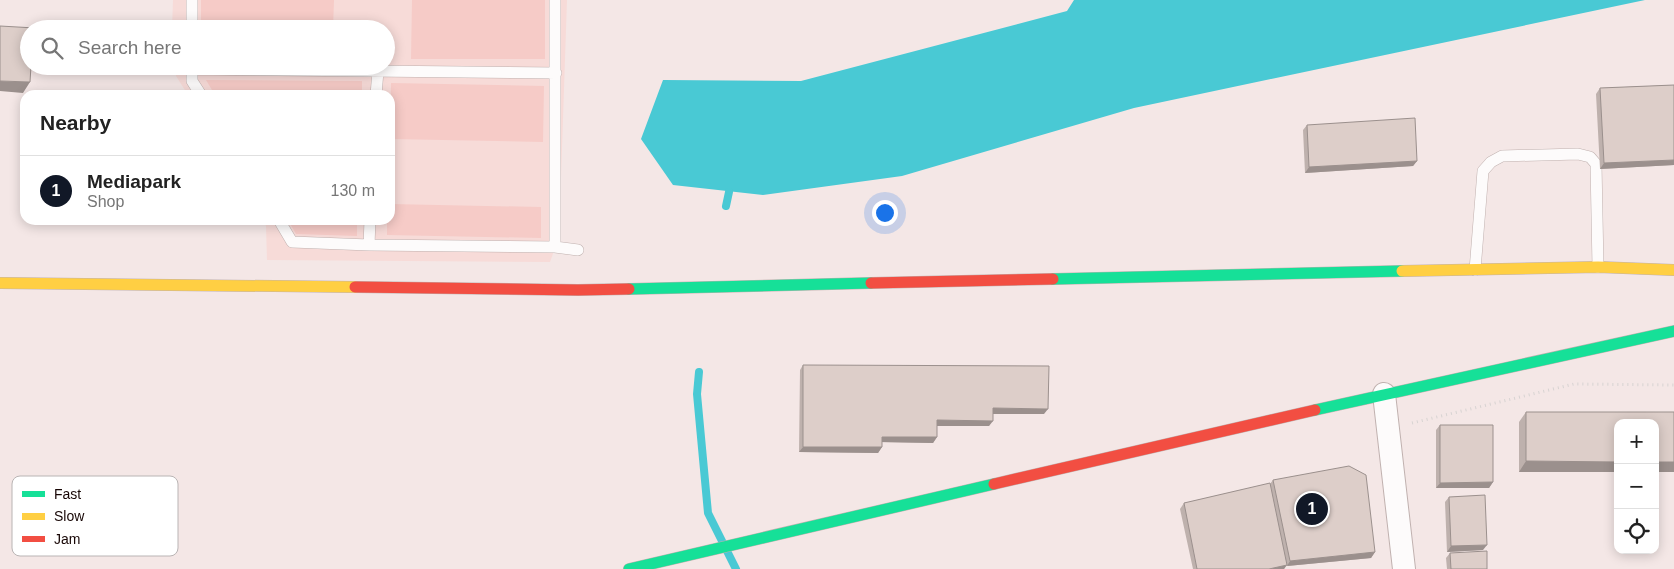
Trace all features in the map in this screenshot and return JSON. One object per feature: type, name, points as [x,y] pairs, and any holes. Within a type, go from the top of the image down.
[{"type":"street","points":[[0,283],[578,290],[1598,267],[1674,270]]},
{"type":"street","points":[[630,569],[1384,394],[1674,331]]},
{"type":"street","points":[[1384,394],[1404,569]]},
{"type":"lane","points":[[192,0],[192,20]]},
{"type":"lane","points":[[555,0],[555,248]]},
{"type":"lane","points":[[395,71],[556,73]]},
{"type":"lane","points":[[192,75],[192,81],[198,90]]},
{"type":"lane","points":[[376,90],[378,75]]},
{"type":"lane","points":[[1475,270],[1483,171],[1487,166],[1502,156],[1578,154],[1590,157],[1596,164],[1598,267]]},
{"type":"lane","points":[[281,225],[292,242],[578,250]]},
{"type":"lane","points":[[369,245],[370,225]]},
{"type":"path","points":[[1388,428],[1574,384],[1674,385]]},
{"type":"shaded area","points":[[173,0],[567,0],[559,237],[550,262],[267,260],[266,225],[395,225],[395,90],[185,90],[176,75],[395,75],[395,20],[172,20]]},
{"type":"shaded area","points":[[201,0],[334,0],[333,20],[201,20]]},
{"type":"shaded area","points":[[412,0],[545,0],[545,59],[411,59]]},
{"type":"shaded area","points":[[206,80],[362,81],[362,90],[212,90]]},
{"type":"shaded area","points":[[391,83],[544,86],[543,142],[395,139],[395,90],[391,90]]},
{"type":"shaded area","points":[[395,204],[541,207],[541,238],[387,235],[387,225],[395,225]]},
{"type":"shaded area","points":[[291,225],[357,225],[357,236],[296,234]]},
{"type":"water","points":[[1074,0],[1645,0],[1134,108],[902,176],[763,195],[673,185],[641,139],[663,80],[801,81],[1067,11]]},
{"type":"building","points":[[0,26],[20,27],[20,75],[30,75],[30,82],[0,81]]},
{"type":"building","points":[[1674,85],[1674,160],[1604,163],[1600,88]]},
{"type":"building","points":[[1415,118],[1417,161],[1309,167],[1307,125]]},
{"type":"building","points":[[803,365],[1049,366],[1048,409],[993,408],[993,421],[937,420],[937,437],[882,437],[882,447],[803,447]]},
{"type":"building","points":[[1526,412],[1674,412],[1674,462],[1659,462],[1659,419],[1614,419],[1614,462],[1526,461]]},
{"type":"building","points":[[1440,425],[1493,425],[1493,482],[1440,483]]},
{"type":"building","points":[[1349,466],[1366,475],[1375,552],[1290,561],[1273,480]]},
{"type":"building","points":[[1270,483],[1287,565],[1269,569],[1197,569],[1184,503]]},
{"type":"building","points":[[1485,495],[1487,545],[1451,546],[1449,497]]},
{"type":"building","points":[[1487,551],[1487,569],[1451,569],[1450,553]]},
{"type":"waterway","points":[[726,206],[729,192]]},
{"type":"waterway","points":[[699,372],[697,394],[708,513],[736,569]]},
{"type":"traffic: fast","points":[[1053,279],[1402,271]]},
{"type":"traffic: fast","points":[[629,289],[871,283]]},
{"type":"traffic: fast","points":[[1315,410],[1674,331]]},
{"type":"traffic: fast","points":[[629,569],[994,484]]},
{"type":"traffic: slow","points":[[1402,271],[1598,267],[1674,270]]},
{"type":"traffic: slow","points":[[0,283],[355,287]]},
{"type":"traffic: jam","points":[[871,283],[1053,279]]},
{"type":"traffic: jam","points":[[355,287],[629,289]]},
{"type":"traffic: jam","points":[[994,484],[1315,410]]},
{"type":"place","name":"Mediapark","points":[[1312,509]]}]
